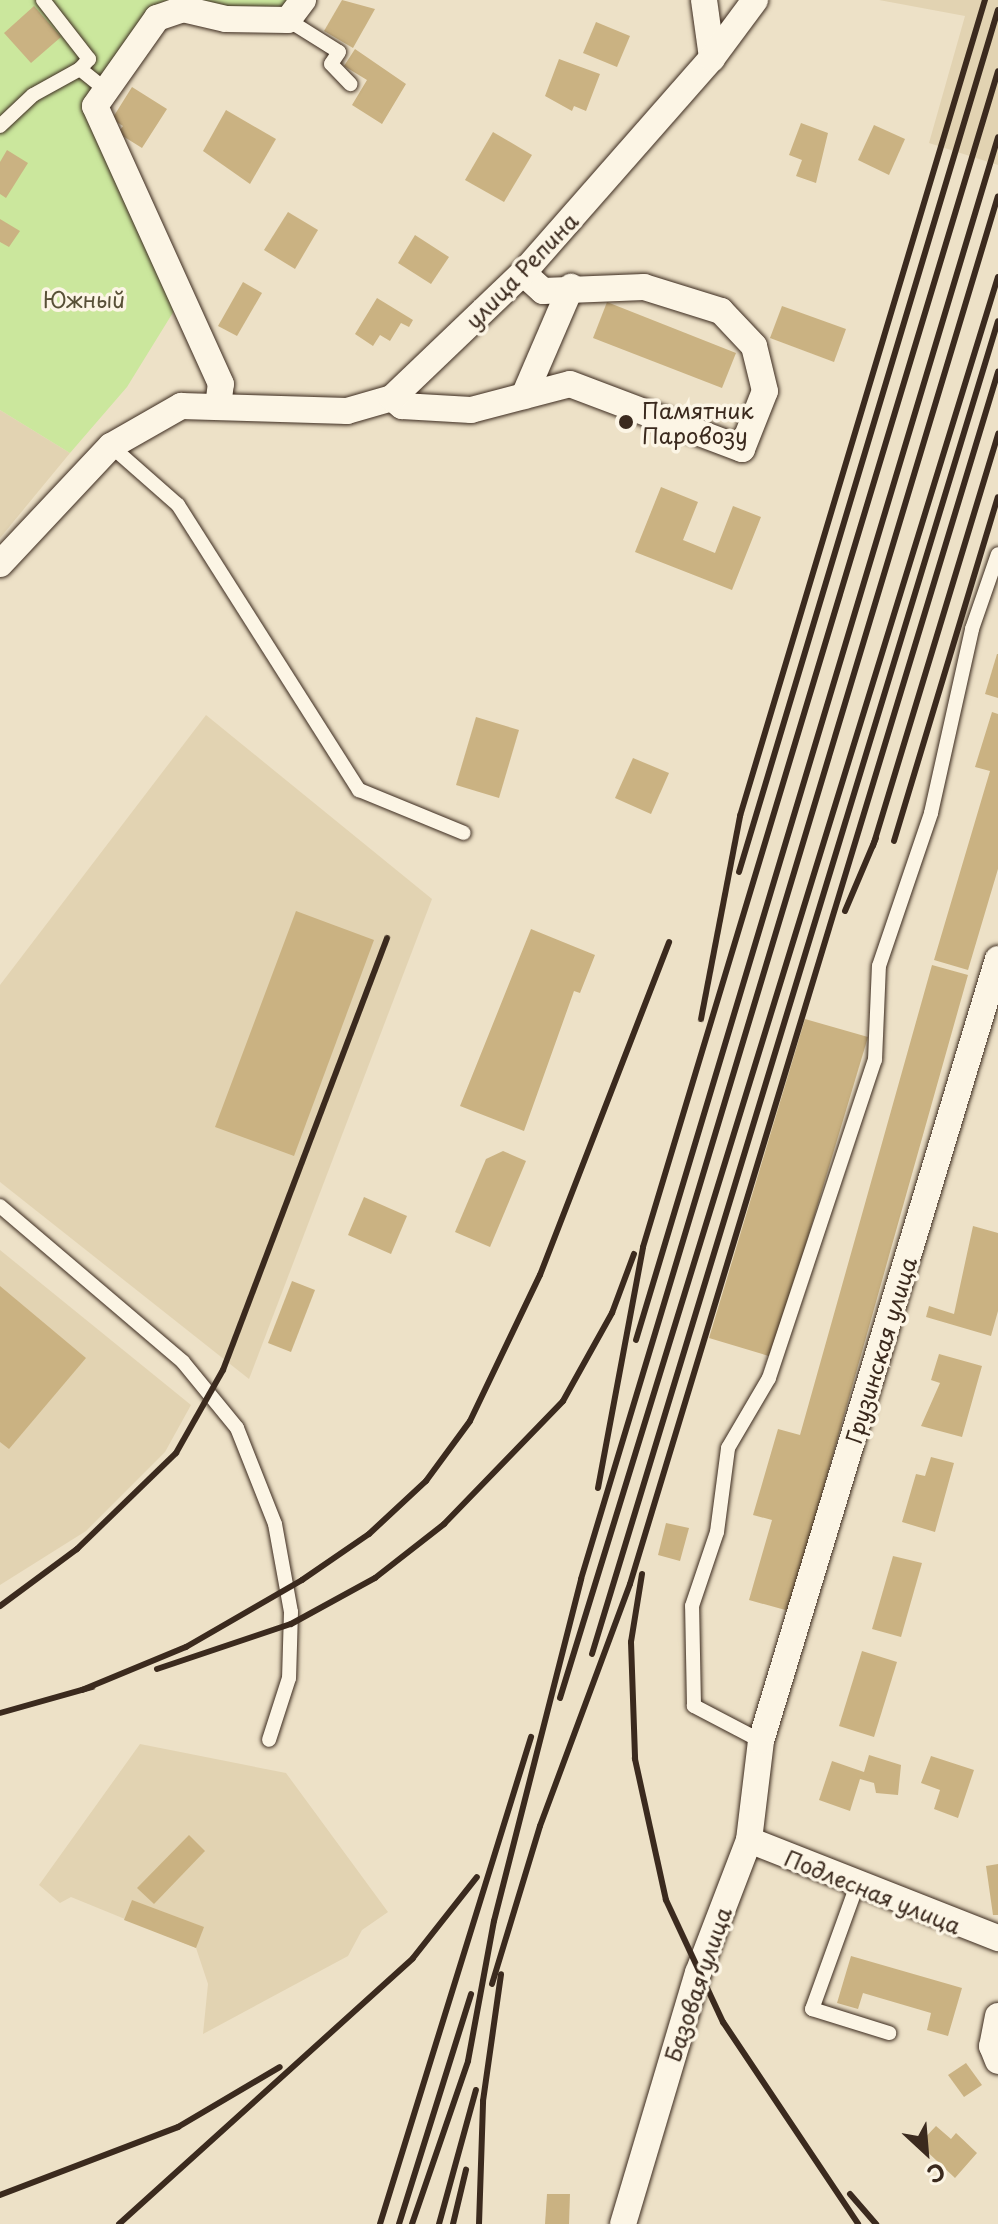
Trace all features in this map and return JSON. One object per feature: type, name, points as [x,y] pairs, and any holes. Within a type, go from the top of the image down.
[{"type":"street","points":[[704,0],[712,58]]},
{"type":"street","name":"улица Репина","points":[[0,564],[111,446],[181,406],[347,411],[392,398],[523,273],[712,58],[755,0]]},
{"type":"street","points":[[218,407],[221,384],[95,117],[106,90],[157,18],[183,9],[226,19],[296,10]]},
{"type":"street","points":[[392,398],[402,406],[471,410],[570,384],[742,449],[765,391],[754,346],[721,311],[644,287],[571,287],[543,291],[523,273]]},
{"type":"street","points":[[524,396],[571,287]]},
{"type":"street","name":"Грузинская улица","points":[[761,1741],[998,959]]},
{"type":"street","name":"Базовая улица","points":[[623,2224],[698,1973],[749,1840],[761,1741]]},
{"type":"street","name":"Подлесная улица","points":[[749,1840],[998,1938]]},
{"type":"street","points":[[998,2016],[992,2046],[998,2061]]},
{"type":"lane","points":[[0,126],[33,95],[80,69],[89,59],[43,0]]},
{"type":"lane","points":[[296,10],[339,52],[331,64],[350,84]]},
{"type":"lane","points":[[80,69],[106,90]]},
{"type":"lane","points":[[111,446],[178,505],[359,790],[464,833]]},
{"type":"lane","points":[[761,1741],[694,1706],[692,1606],[717,1532],[728,1448],[769,1378],[875,1060],[879,966],[931,813],[972,629],[998,554]]},
{"type":"lane","points":[[0,1206],[183,1362],[237,1428],[275,1524],[291,1612],[289,1678],[269,1740]]},
{"type":"lane","points":[[857,1885],[812,2009],[889,2033]]},
{"type":"shaded area","points":[[879,0],[998,0],[998,165],[929,143],[965,16]]},
{"type":"shaded area","points":[[0,410],[70,453],[0,538]]},
{"type":"shaded area","points":[[206,715],[432,899],[249,1379],[0,1182],[0,985]]},
{"type":"shaded area","points":[[0,1250],[191,1405],[165,1452],[86,1531],[0,1585]]},
{"type":"shaded area","points":[[140,1744],[286,1773],[388,1912],[362,1930],[348,1956],[203,2034],[208,1984],[196,1948],[71,1897],[60,1903],[39,1885]]},
{"type":"green space","name":"Южный","points":[[0,0],[291,0],[278,20],[183,9],[95,106],[177,306],[127,387],[70,453],[0,410]]},
{"type":"building","points":[[342,0],[375,9],[353,48],[324,31]]},
{"type":"building","points":[[34,6],[61,37],[31,63],[4,33]]},
{"type":"building","points":[[596,22],[630,36],[617,67],[583,53]]},
{"type":"building","points":[[355,49],[406,84],[382,124],[352,105],[367,80],[344,66]]},
{"type":"building","points":[[559,59],[600,74],[586,111],[574,106],[572,111],[545,96]]},
{"type":"building","points":[[132,87],[167,109],[142,148],[118,133],[123,126],[112,119]]},
{"type":"building","points":[[226,110],[276,139],[250,184],[203,151]]},
{"type":"building","points":[[801,123],[828,133],[816,183],[796,176],[802,160],[789,155]]},
{"type":"building","points":[[874,125],[905,139],[889,175],[858,160]]},
{"type":"building","points":[[493,132],[532,155],[504,202],[465,180]]},
{"type":"building","points":[[7,150],[28,163],[6,198],[0,194],[0,162]]},
{"type":"building","points":[[288,212],[318,230],[295,269],[264,250]]},
{"type":"building","points":[[0,219],[20,231],[9,247],[0,242]]},
{"type":"building","points":[[415,235],[449,257],[431,284],[398,263]]},
{"type":"building","points":[[243,282],[262,293],[237,336],[218,326]]},
{"type":"building","points":[[377,298],[413,320],[409,327],[401,323],[390,341],[380,335],[373,346],[355,334]]},
{"type":"building","points":[[607,302],[736,353],[722,388],[593,338]]},
{"type":"building","points":[[782,306],[846,329],[834,362],[770,338]]},
{"type":"building","points":[[661,487],[698,502],[683,540],[715,553],[733,506],[761,517],[732,590],[635,552]]},
{"type":"building","points":[[998,654],[998,698],[985,694]]},
{"type":"building","points":[[992,712],[998,714],[998,869],[968,970],[934,960],[990,771],[975,767]]},
{"type":"building","points":[[476,717],[519,730],[499,798],[456,785]]},
{"type":"building","points":[[633,758],[669,773],[651,814],[615,798]]},
{"type":"building","points":[[296,911],[374,940],[294,1156],[215,1127]]},
{"type":"building","points":[[531,929],[595,955],[580,993],[574,991],[524,1131],[460,1106]]},
{"type":"building","points":[[932,965],[968,975],[789,1611],[749,1600],[772,1520],[753,1515],[778,1429],[800,1435]]},
{"type":"building","points":[[805,1019],[868,1037],[772,1357],[709,1338]]},
{"type":"building","points":[[503,1151],[526,1161],[490,1247],[455,1232],[486,1159]]},
{"type":"building","points":[[364,1197],[407,1216],[391,1254],[348,1235]]},
{"type":"building","points":[[973,1226],[998,1233],[998,1311],[991,1336],[926,1317],[929,1306],[954,1314]]},
{"type":"building","points":[[292,1281],[315,1290],[291,1352],[268,1343]]},
{"type":"building","points":[[0,1286],[86,1358],[9,1449],[0,1442]]},
{"type":"building","points":[[939,1354],[982,1366],[962,1437],[921,1426],[940,1383],[931,1380]]},
{"type":"building","points":[[931,1457],[954,1463],[935,1532],[902,1522],[916,1474],[925,1476]]},
{"type":"building","points":[[666,1523],[689,1528],[680,1561],[658,1555]]},
{"type":"building","points":[[893,1556],[922,1563],[901,1637],[872,1629]]},
{"type":"building","points":[[862,1651],[897,1662],[874,1737],[839,1726]]},
{"type":"building","points":[[869,1755],[901,1765],[898,1795],[876,1793],[874,1783],[860,1779],[850,1811],[819,1800],[832,1761],[864,1772]]},
{"type":"building","points":[[931,1756],[974,1770],[958,1818],[934,1809],[940,1790],[921,1783]]},
{"type":"building","points":[[189,1835],[205,1851],[154,1904],[137,1888]]},
{"type":"building","points":[[998,1864],[998,1915],[993,1915],[986,1866]]},
{"type":"building","points":[[132,1900],[204,1927],[196,1948],[124,1920]]},
{"type":"building","points":[[851,1956],[962,1988],[948,2036],[927,2030],[931,2013],[863,1993],[858,2009],[837,2003]]},
{"type":"building","points":[[966,2063],[982,2085],[964,2097],[948,2075]]},
{"type":"building","points":[[936,2126],[951,2139],[956,2133],[977,2153],[955,2178],[919,2144]]},
{"type":"building","points":[[547,2194],[570,2194],[569,2224],[545,2224]]},
{"type":"railway","points":[[701,1019],[740,816],[985,0]]},
{"type":"railway","points":[[739,872],[998,10]]},
{"type":"railway","points":[[598,1488],[643,1247],[998,71]]},
{"type":"railway","points":[[636,1340],[998,137]]},
{"type":"railway","points":[[412,2224],[468,2061],[494,1921],[581,1579],[998,196]]},
{"type":"railway","points":[[560,1698],[998,277]]},
{"type":"railway","points":[[592,1654],[998,321]]},
{"type":"railway","points":[[492,1984],[540,1826],[630,1584],[998,372]]},
{"type":"railway","points":[[873,846],[998,434]]},
{"type":"railway","points":[[894,841],[998,497]]},
{"type":"railway","points":[[845,911],[876,838]]},
{"type":"railway","points":[[0,1606],[77,1549],[176,1453],[223,1370],[387,938]]},
{"type":"railway","points":[[82,1690],[186,1647],[302,1580],[369,1534],[426,1481],[470,1421],[540,1275],[669,942]]},
{"type":"railway","points":[[157,1669],[291,1624],[375,1578],[444,1524],[563,1401],[612,1313],[634,1254]]},
{"type":"railway","points":[[642,1574],[631,1642],[635,1759],[666,1900],[723,2022],[858,2224]]},
{"type":"railway","points":[[0,1713],[92,1687]]},
{"type":"railway","points":[[380,2224],[531,1737]]},
{"type":"railway","points":[[119,2224],[413,1958],[477,1877]]},
{"type":"railway","points":[[479,2224],[483,2101],[501,1974]]},
{"type":"railway","points":[[399,2224],[471,1994]]},
{"type":"railway","points":[[0,2195],[178,2127],[280,2067]]},
{"type":"railway","points":[[439,2224],[476,2090]]},
{"type":"railway","points":[[453,2224],[466,2170]]},
{"type":"railway","points":[[850,2194],[876,2224]]},
{"type":"place","name":"Памятник Паровозу","points":[[626,422]]}]
